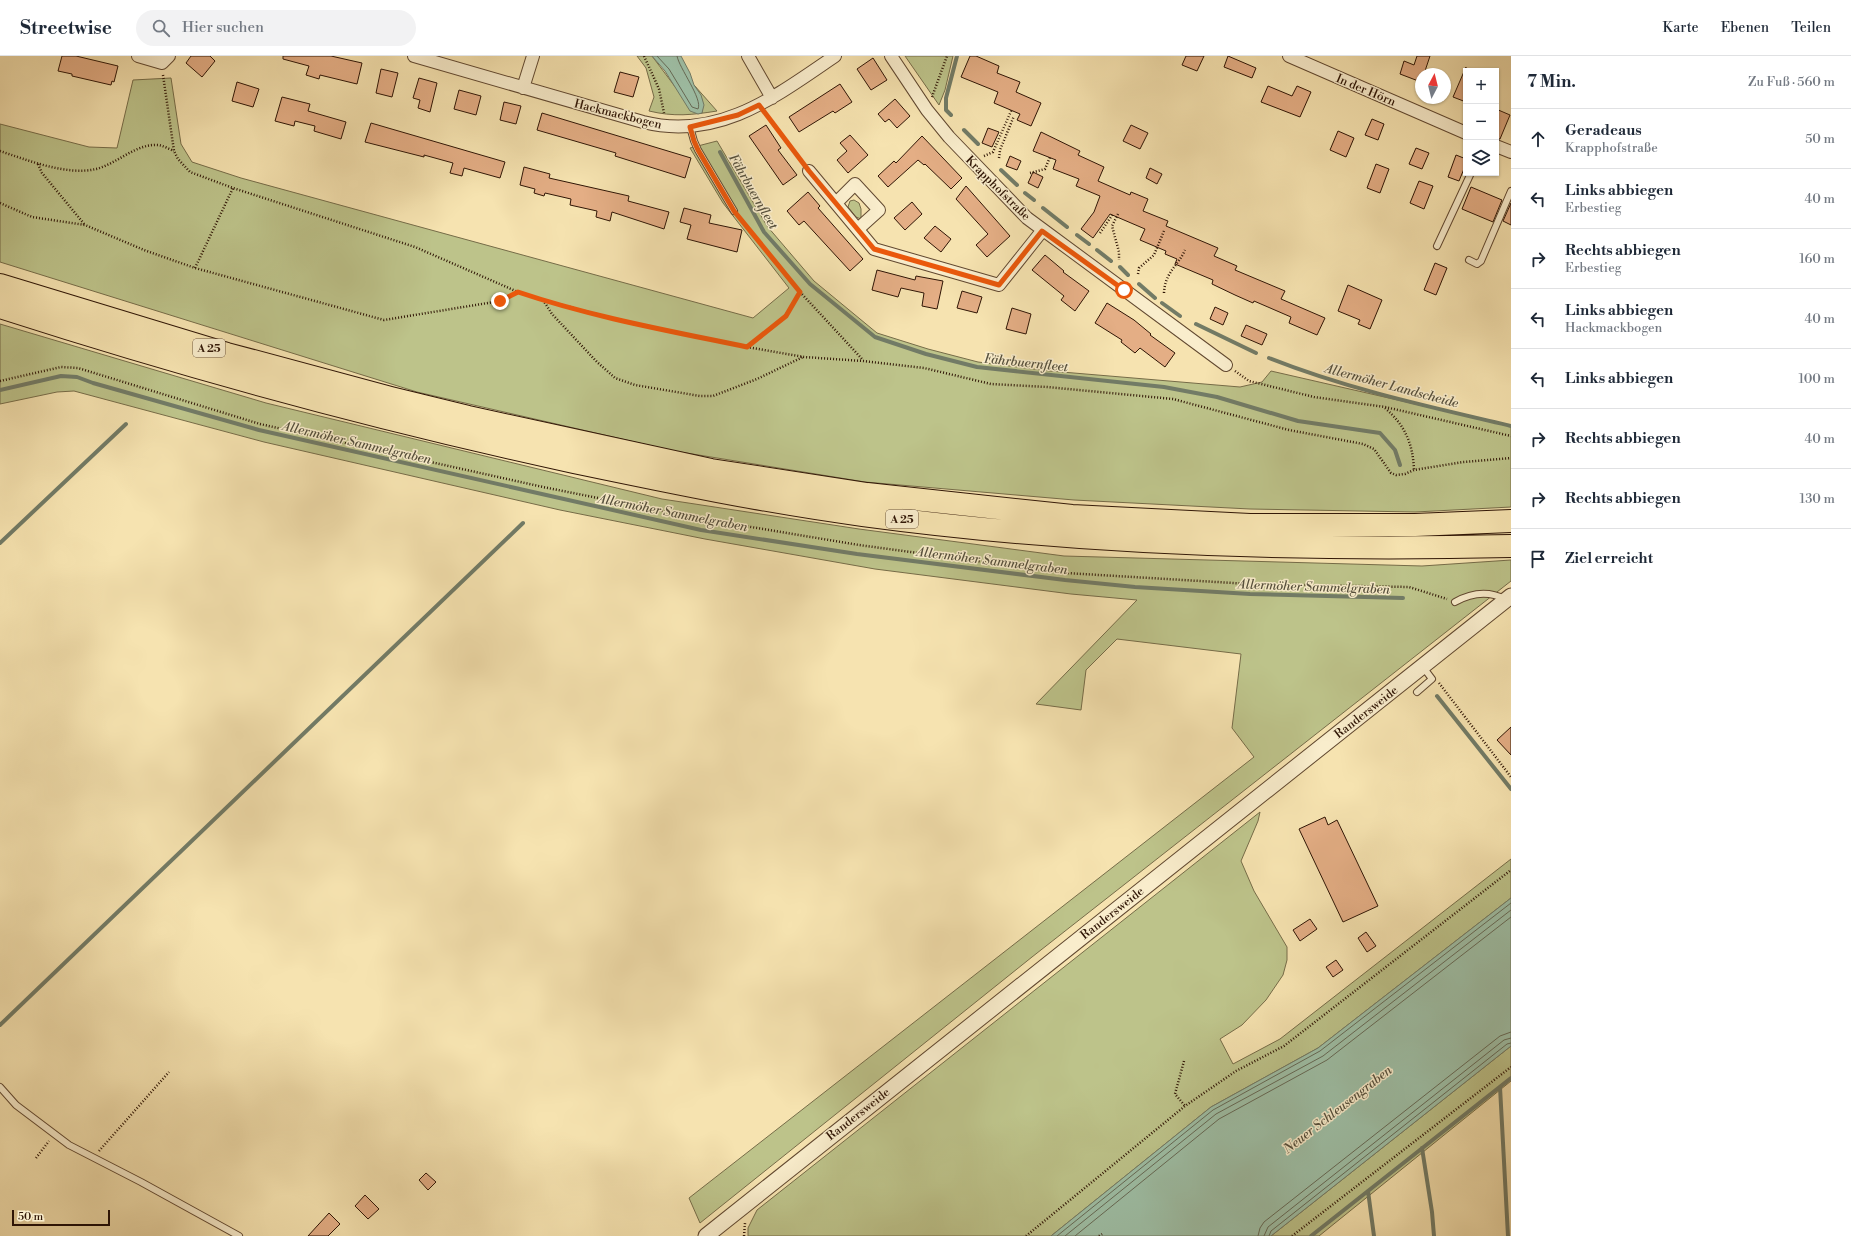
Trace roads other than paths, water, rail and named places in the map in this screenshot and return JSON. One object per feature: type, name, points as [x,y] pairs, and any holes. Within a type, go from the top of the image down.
[{"type":"highway","points":[[0,278],[28,294]]},
{"type":"highway","name":"A 25","points":[[0,285],[227,354],[391,398],[468,417],[711,470],[867,494],[1072,516],[1250,525],[1415,525],[1511,521]]},
{"type":"highway","name":"A 25","points":[[0,307],[122,345],[304,398],[463,438],[708,490],[864,515],[1070,537],[1250,546],[1416,548],[1511,546]]},
{"type":"street","points":[[138,56],[165,59]]},
{"type":"street","name":"Hackmackbogen","points":[[414,56],[643,122],[662,126],[690,127],[738,115],[759,105],[835,56]]},
{"type":"street","points":[[524,88],[533,56]]},
{"type":"street","points":[[748,56],[772,98]]},
{"type":"street","name":"Krapphofstraße","points":[[891,56],[927,110],[948,138],[1021,212],[1042,231],[1226,365]]},
{"type":"street","name":"In der Hörn","points":[[1289,56],[1463,132]]},
{"type":"street","points":[[1499,147],[1511,152]]},
{"type":"street","points":[[809,171],[874,249],[999,285],[1042,231]]},
{"type":"street","points":[[836,203],[855,184],[879,210],[858,229]]},
{"type":"street","name":"Randersweide","points":[[712,1234],[1509,598]]},
{"type":"lane","points":[[690,127],[698,150],[734,211]]},
{"type":"lane","points":[[1437,246],[1470,176]]},
{"type":"lane","points":[[1469,260],[1477,264],[1481,261],[1511,191]]},
{"type":"lane","points":[[1455,602],[1467,595],[1484,593],[1509,598]]},
{"type":"lane","points":[[1417,692],[1432,679],[1423,667]]},
{"type":"lane","points":[[0,1087],[16,1105],[69,1145],[239,1236]]},
{"type":"water","points":[[652,56],[681,56],[690,73],[694,85],[701,95],[704,105],[702,113],[698,114],[690,111],[665,71]]},
{"type":"water","name":"Neuer Schleusengraben","points":[[1511,898],[1511,1046],[1271,1236],[1051,1236],[1211,1107],[1318,1048]]},
{"type":"waterway","points":[[951,115],[946,110],[946,98],[957,56]]},
{"type":"waterway","name":"Allermöher Landscheide","points":[[964,130],[978,144]]},
{"type":"waterway","name":"Fährbuernfleet","points":[[720,152],[764,232],[810,284],[875,337],[926,354],[977,367],[1164,387],[1217,397],[1298,421],[1380,433],[1395,450],[1400,465]]},
{"type":"waterway","name":"Allermöher Landscheide","points":[[1001,170],[1017,185]]},
{"type":"waterway","name":"Allermöher Landscheide","points":[[1025,193],[1034,200]]},
{"type":"waterway","name":"Allermöher Landscheide","points":[[1043,208],[1067,227]]},
{"type":"waterway","name":"Allermöher Landscheide","points":[[1077,235],[1089,244]]},
{"type":"waterway","name":"Allermöher Landscheide","points":[[1097,250],[1111,261]]},
{"type":"waterway","name":"Allermöher Landscheide","points":[[1120,267],[1128,275]]},
{"type":"waterway","name":"Allermöher Landscheide","points":[[1139,284],[1155,298]]},
{"type":"waterway","name":"Allermöher Landscheide","points":[[1162,303],[1180,316]]},
{"type":"waterway","name":"Allermöher Landscheide","points":[[1196,324],[1256,353]]},
{"type":"waterway","name":"Allermöher Landscheide","points":[[1269,358],[1358,388],[1511,426]]},
{"type":"waterway","name":"Allermöher Sammelgraben","points":[[0,390],[61,376],[77,377],[93,383],[259,430],[701,530],[857,554],[1065,580],[1135,587],[1250,594],[1403,598]]},
{"type":"waterway","points":[[0,543],[126,424]]},
{"type":"waterway","points":[[0,1025],[523,523]]},
{"type":"waterway","points":[[1437,696],[1511,789]]},
{"type":"waterway","points":[[1311,1236],[1511,1078]]},
{"type":"waterway","points":[[1500,1087],[1508,1236]]},
{"type":"waterway","points":[[1422,1148],[1432,1212],[1434,1236]]},
{"type":"waterway","points":[[1368,1191],[1374,1236]]}]
